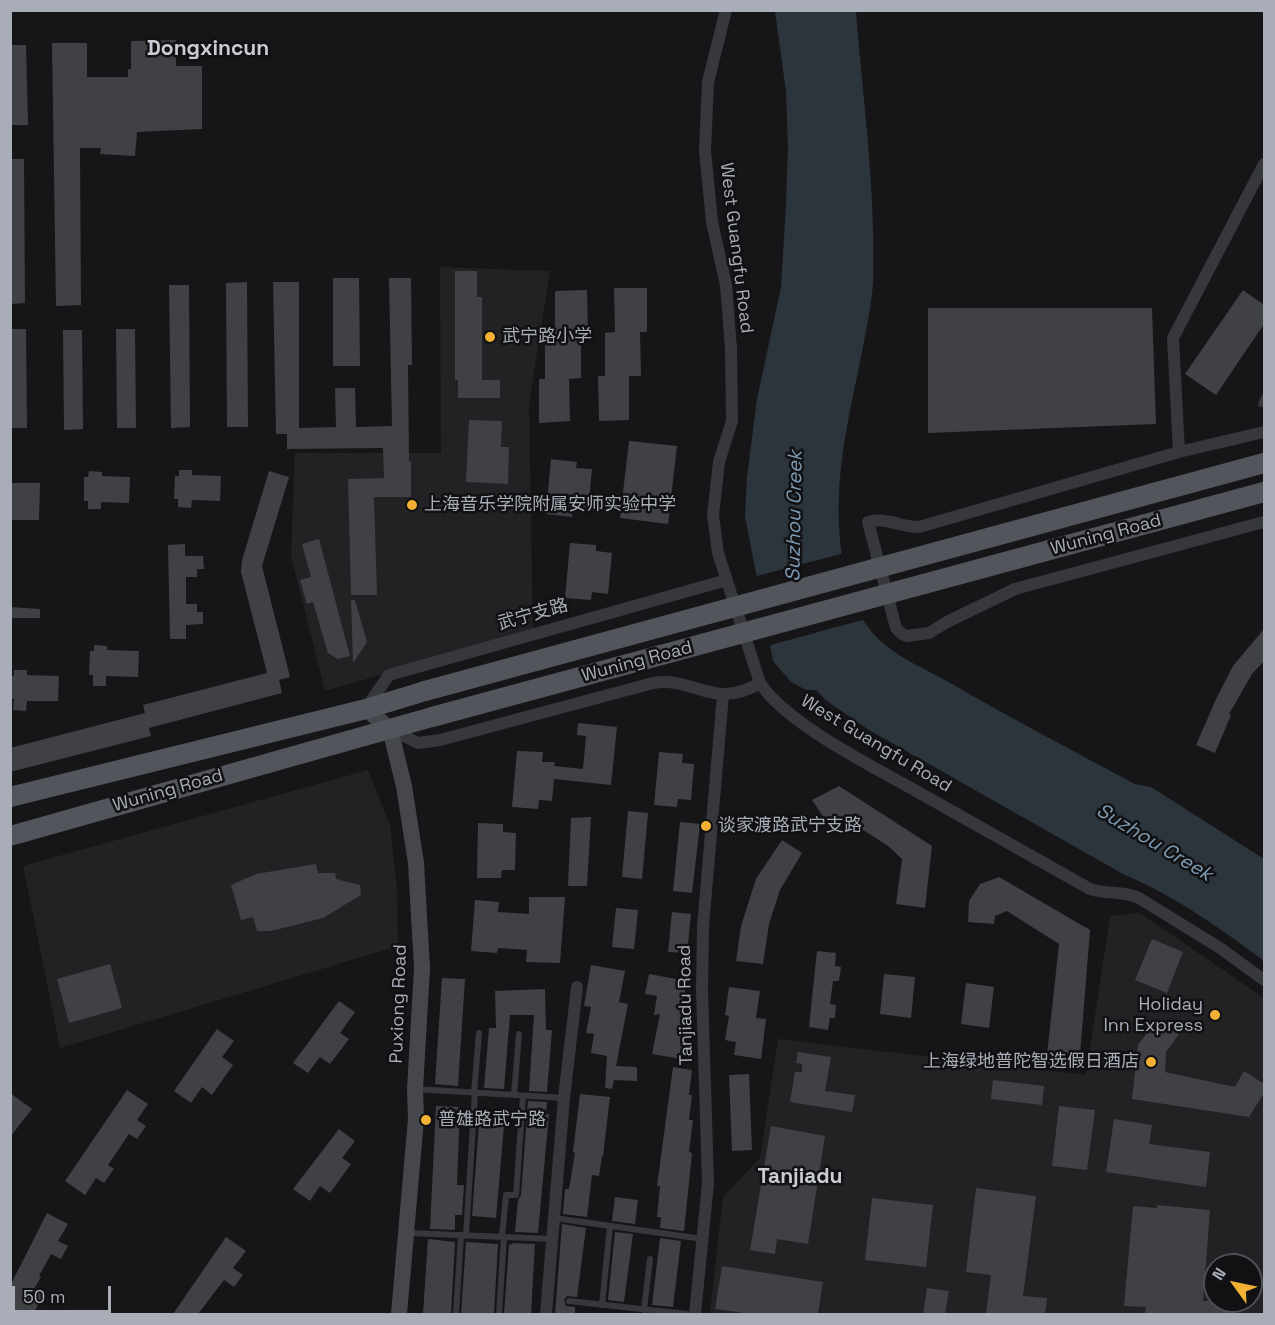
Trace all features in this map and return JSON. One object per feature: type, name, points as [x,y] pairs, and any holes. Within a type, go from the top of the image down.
[{"type":"main road","name":"Wuning Road","points":[[10,797],[366,709],[1264,463]]},
{"type":"main road","name":"Wuning Road","points":[[10,836],[432,717],[1264,492]]},
{"type":"main road","points":[[366,709],[390,729]]},
{"type":"main road","name":"Puxiong Road","points":[[390,729],[404,786],[416,863],[422,968],[415,1089],[416,1119],[399,1314]]},
{"type":"street","name":"West Guangfu Road","points":[[726,10],[708,82],[705,150],[712,222],[726,285],[731,348],[732,421],[718,462],[713,515],[718,553],[759,683],[766,694],[788,712],[873,767],[1090,889],[1106,893],[1130,893],[1220,948],[1264,980]]},
{"type":"street","points":[[1179,452],[1173,338],[1264,164]]},
{"type":"street","points":[[1264,432],[1179,452],[919,527],[909,527],[882,519],[868,522],[896,628],[907,636],[929,633],[1015,589],[1264,522]]},
{"type":"street","name":"武宁支路","points":[[366,709],[389,675],[727,580]]},
{"type":"street","points":[[390,729],[418,742],[440,740],[659,682],[669,682],[723,695],[737,694],[759,683]]},
{"type":"street","name":"Tanjiadu Road","points":[[695,1314],[704,1239],[708,1156],[702,1001],[703,926],[723,695]]},
{"type":"street","points":[[546,1314],[564,1098],[577,987]]},
{"type":"lane","points":[[456,1314],[464,1235],[478,1033]]},
{"type":"lane","points":[[514,1095],[519,1034]]},
{"type":"lane","points":[[415,1089],[564,1098]]},
{"type":"lane","points":[[499,1314],[506,1195],[516,1195],[523,1096]]},
{"type":"lane","points":[[554,1218],[704,1239]]},
{"type":"lane","points":[[602,1305],[610,1226]]},
{"type":"lane","points":[[405,1233],[552,1239]]},
{"type":"lane","points":[[644,1310],[650,1259]]},
{"type":"lane","points":[[569,1301],[687,1314]]},
{"type":"shaded area","name":"上海音乐学院附属安师实验中学","points":[[440,267],[550,271],[529,404],[533,631],[325,691],[291,556],[295,453],[441,453]]},
{"type":"shaded area","points":[[368,770],[390,825],[397,889],[398,946],[60,1048],[23,866]]},
{"type":"shaded area","points":[[1140,913],[1264,998],[1264,1314],[710,1314],[723,1197],[760,1158],[778,1039],[1086,1075],[1110,916]]},
{"type":"water","name":"Suzhou Creek","points":[[775,11],[856,11],[871,181],[873,283],[868,322],[845,437],[839,486],[839,511],[845,570],[859,612],[875,636],[903,658],[1135,784],[1151,787],[1264,859],[1264,961],[1179,902],[1123,874],[869,730],[827,701],[816,690],[806,690],[791,682],[773,661],[745,516],[747,477],[757,399],[781,287],[786,205],[788,145],[786,91]]},
{"type":"pier","points":[[845,553],[855,598],[866,619],[767,646],[753,577]]},
{"type":"building","points":[[176,40],[176,66],[202,66],[202,129],[137,132],[135,156],[100,154],[101,148],[80,148],[81,305],[56,306],[52,43],[87,43],[87,77],[128,77],[128,69],[131,69],[131,41]]},
{"type":"building","points":[[10,45],[26,45],[28,125],[10,125]]},
{"type":"building","points":[[10,159],[24,159],[25,303],[10,304]]},
{"type":"building","points":[[455,271],[477,271],[477,297],[482,297],[482,380],[500,380],[500,398],[458,398],[458,380],[455,380]]},
{"type":"building","points":[[333,278],[359,278],[360,366],[333,366]]},
{"type":"building","points":[[389,278],[411,278],[412,365],[408,365],[411,497],[374,497],[377,595],[351,595],[348,479],[384,478],[383,448],[287,449],[287,434],[276,434],[273,282],[299,282],[299,428],[336,427],[335,388],[355,388],[356,427],[392,426]]},
{"type":"building","points":[[247,282],[248,427],[227,427],[226,283]]},
{"type":"building","points":[[169,285],[189,285],[190,427],[171,428]]},
{"type":"building","points":[[614,288],[647,288],[647,332],[640,332],[641,376],[629,376],[629,420],[599,421],[598,376],[605,376],[605,333],[615,332]]},
{"type":"building","points":[[587,290],[588,334],[581,335],[581,378],[569,379],[570,421],[539,423],[539,379],[545,379],[545,335],[555,335],[555,291]]},
{"type":"building","points":[[1243,290],[1264,305],[1264,324],[1216,395],[1185,374]]},
{"type":"building","points":[[928,308],[1152,308],[1156,424],[928,433]]},
{"type":"building","points":[[10,329],[26,329],[27,428],[10,428]]},
{"type":"building","points":[[116,329],[135,329],[136,428],[117,428]]},
{"type":"building","points":[[63,330],[82,330],[83,429],[64,430]]},
{"type":"building","points":[[469,420],[502,421],[501,447],[509,447],[508,484],[466,482]]},
{"type":"building","points":[[629,441],[677,446],[668,524],[620,518]]},
{"type":"building","points":[[551,459],[577,462],[576,468],[592,469],[588,511],[572,509],[572,517],[546,514]]},
{"type":"building","points":[[179,470],[192,470],[192,475],[221,476],[220,501],[192,500],[191,508],[178,507],[178,499],[174,499],[175,476],[179,476]]},
{"type":"building","points":[[89,471],[102,472],[102,476],[130,477],[129,503],[101,502],[101,509],[88,509],[88,501],[84,501],[84,477],[88,477]]},
{"type":"building","points":[[269,471],[289,477],[262,566],[290,677],[279,680],[282,693],[149,728],[151,736],[10,772],[10,748],[145,713],[143,705],[267,673],[241,572],[242,560]]},
{"type":"building","points":[[10,483],[40,483],[39,520],[10,520]]},
{"type":"building","points":[[319,539],[350,656],[338,659],[328,653],[313,602],[307,604],[300,580],[311,577],[302,544]]},
{"type":"building","points":[[570,543],[596,545],[596,551],[612,553],[608,594],[592,592],[591,600],[565,598]]},
{"type":"building","points":[[185,544],[185,556],[203,556],[204,569],[197,569],[197,577],[186,577],[186,604],[197,604],[197,612],[203,612],[203,624],[186,625],[186,639],[170,639],[168,545]]},
{"type":"building","points":[[351,600],[355,600],[367,642],[353,663]]},
{"type":"building","points":[[10,607],[40,609],[40,618],[10,618]]},
{"type":"building","points":[[1264,629],[1264,661],[1252,674],[1229,714],[1231,715],[1215,753],[1196,745],[1233,666]]},
{"type":"building","points":[[94,645],[107,646],[107,650],[139,651],[138,677],[106,676],[106,686],[93,686],[93,675],[89,675],[90,651],[94,651]]},
{"type":"building","points":[[14,670],[27,670],[27,675],[59,676],[58,701],[27,701],[26,711],[13,710],[14,699],[10,699],[10,676],[14,676]]},
{"type":"building","points":[[578,723],[617,727],[611,785],[554,779],[552,801],[539,800],[538,809],[512,807],[517,751],[543,752],[542,762],[555,762],[554,766],[583,769],[586,736],[577,735]]},
{"type":"building","points":[[659,752],[683,754],[682,763],[694,764],[691,800],[678,799],[677,807],[654,805]]},
{"type":"building","points":[[839,786],[932,846],[925,908],[896,904],[902,859],[888,846],[854,824],[838,819],[829,825],[812,800]]},
{"type":"building","points":[[628,811],[648,813],[642,879],[622,877]]},
{"type":"building","points":[[591,817],[587,886],[568,886],[571,818]]},
{"type":"building","points":[[680,822],[700,824],[692,893],[673,891]]},
{"type":"building","points":[[478,823],[503,824],[503,832],[516,833],[515,870],[502,870],[501,878],[477,878]]},
{"type":"building","points":[[782,840],[802,853],[780,890],[769,924],[763,964],[736,961],[741,926],[756,879]]},
{"type":"building","points":[[316,864],[318,873],[335,873],[336,879],[360,885],[361,895],[323,918],[271,931],[257,931],[253,917],[241,920],[231,885],[256,874]]},
{"type":"building","points":[[999,877],[1090,930],[1079,1068],[1046,1064],[1059,944],[1007,911],[995,916],[994,924],[968,922],[969,901],[980,884]]},
{"type":"building","points":[[529,897],[565,897],[560,963],[526,962],[527,950],[498,948],[497,953],[471,951],[475,900],[499,902],[498,912],[529,914]]},
{"type":"building","points":[[616,908],[638,910],[634,949],[612,947]]},
{"type":"building","points":[[672,912],[691,914],[687,953],[668,952]]},
{"type":"building","points":[[1152,939],[1183,952],[1167,993],[1135,980]]},
{"type":"building","points":[[817,951],[836,953],[835,966],[841,967],[839,981],[833,981],[830,1004],[836,1005],[835,1018],[830,1018],[828,1030],[809,1027]]},
{"type":"building","points":[[110,964],[122,1008],[69,1023],[57,979]]},
{"type":"building","points":[[591,965],[625,971],[619,1002],[628,1004],[616,1066],[637,1067],[637,1081],[614,1080],[612,1089],[605,1088],[607,1056],[591,1053],[594,1034],[586,1033],[591,1007],[584,1006]]},
{"type":"building","points":[[649,974],[687,981],[680,1019],[689,1019],[681,1059],[652,1054],[660,1014],[654,1015],[657,996],[645,994]]},
{"type":"building","points":[[884,974],[915,977],[911,1018],[880,1014]]},
{"type":"building","points":[[442,978],[465,979],[458,1086],[435,1084]]},
{"type":"building","points":[[966,983],[994,987],[989,1028],[961,1024]]},
{"type":"building","points":[[729,987],[760,991],[756,1018],[766,1019],[761,1059],[734,1055],[736,1042],[725,1040],[729,1016],[725,1015]]},
{"type":"building","points":[[545,989],[546,1030],[552,1030],[547,1092],[529,1091],[534,1015],[510,1015],[504,1089],[484,1088],[489,1028],[496,1028],[495,991]]},
{"type":"building","points":[[339,1001],[355,1012],[340,1033],[349,1039],[330,1064],[320,1057],[308,1073],[293,1063]]},
{"type":"building","name":"上海绿地普陀智选假日酒店","points":[[1156,1021],[1179,1034],[1166,1052],[1165,1072],[1235,1087],[1244,1071],[1264,1084],[1264,1093],[1249,1117],[1132,1099],[1138,1045]]},
{"type":"building","points":[[217,1029],[234,1041],[222,1057],[233,1065],[212,1095],[202,1087],[191,1103],[174,1091]]},
{"type":"building","points":[[798,1052],[831,1057],[825,1091],[855,1095],[852,1112],[790,1102],[795,1072],[802,1072],[802,1064],[796,1063]]},
{"type":"building","points":[[673,1067],[692,1070],[689,1120],[693,1120],[689,1152],[692,1153],[684,1231],[660,1228],[661,1217],[657,1217],[660,1186],[657,1186]]},
{"type":"building","points":[[749,1074],[752,1150],[732,1151],[729,1075]]},
{"type":"building","points":[[993,1080],[1044,1086],[1042,1105],[991,1099]]},
{"type":"building","points":[[127,1090],[148,1104],[137,1120],[146,1126],[137,1139],[129,1134],[108,1165],[114,1169],[104,1183],[96,1178],[85,1195],[65,1181]]},
{"type":"building","points":[[10,1093],[32,1109],[10,1137]]},
{"type":"building","points":[[580,1094],[610,1097],[603,1156],[599,1176],[592,1175],[587,1217],[563,1214],[565,1189],[569,1189],[575,1153],[573,1152]]},
{"type":"building","points":[[528,1101],[547,1102],[546,1114],[549,1114],[538,1233],[515,1232],[518,1200],[521,1195]]},
{"type":"building","points":[[436,1106],[460,1107],[457,1185],[464,1185],[462,1215],[455,1215],[455,1230],[430,1229]]},
{"type":"building","points":[[1059,1106],[1095,1110],[1087,1170],[1052,1166]]},
{"type":"building","points":[[480,1111],[505,1114],[496,1218],[472,1216]]},
{"type":"building","points":[[1114,1119],[1152,1125],[1149,1144],[1210,1152],[1206,1187],[1106,1172]]},
{"type":"building","points":[[771,1126],[825,1136],[808,1244],[777,1239],[775,1254],[750,1250]]},
{"type":"building","points":[[339,1129],[355,1141],[342,1158],[351,1164],[330,1193],[320,1186],[310,1201],[293,1189]]},
{"type":"building","points":[[976,1188],[1036,1196],[1023,1296],[1047,1298],[1045,1314],[986,1314],[991,1275],[966,1272]]},
{"type":"building","points":[[615,1197],[638,1200],[635,1224],[612,1221]]},
{"type":"building","points":[[872,1198],[933,1205],[926,1267],[865,1260]]},
{"type":"building","points":[[1157,1205],[1210,1210],[1207,1253],[1203,1253],[1203,1313],[1229,1314],[1158,1314],[1145,1313],[1146,1307],[1124,1306],[1133,1206],[1157,1208]]},
{"type":"building","points":[[47,1213],[68,1224],[58,1241],[68,1246],[61,1259],[51,1254],[39,1276],[41,1277],[34,1289],[44,1294],[33,1314],[10,1314],[10,1286]]},
{"type":"building","points":[[562,1224],[586,1228],[577,1297],[567,1296],[564,1300],[566,1306],[575,1307],[575,1314],[555,1314]]},
{"type":"building","points":[[615,1232],[633,1234],[624,1302],[608,1300]]},
{"type":"building","points":[[226,1237],[246,1251],[233,1268],[243,1275],[234,1287],[224,1280],[198,1314],[173,1314]]},
{"type":"building","points":[[660,1238],[681,1241],[673,1307],[652,1305]]},
{"type":"building","points":[[428,1239],[455,1242],[451,1314],[423,1314]]},
{"type":"building","points":[[466,1242],[498,1244],[494,1314],[461,1314]]},
{"type":"building","points":[[514,1243],[535,1244],[531,1314],[504,1314],[509,1245]]},
{"type":"building","points":[[722,1266],[823,1282],[818,1314],[752,1314],[715,1309]]},
{"type":"building","points":[[927,1288],[949,1291],[945,1314],[923,1314]]},
{"type":"place","name":"武宁路小学","points":[[490,337]]},
{"type":"place","name":"上海音乐学院附属安师实验中学","points":[[412,505]]},
{"type":"place","name":"谈家渡路武宁支路","points":[[706,826]]},
{"type":"place","name":"Holiday Inn Express","points":[[1215,1015]]},
{"type":"place","name":"上海绿地普陀智选假日酒店","points":[[1151,1062]]},
{"type":"place","name":"普雄路武宁路","points":[[426,1120]]},
{"type":"district","name":"Dongxincun","points":[[208,49]]},
{"type":"district","name":"Tanjiadu","points":[[800,1177]]}]
